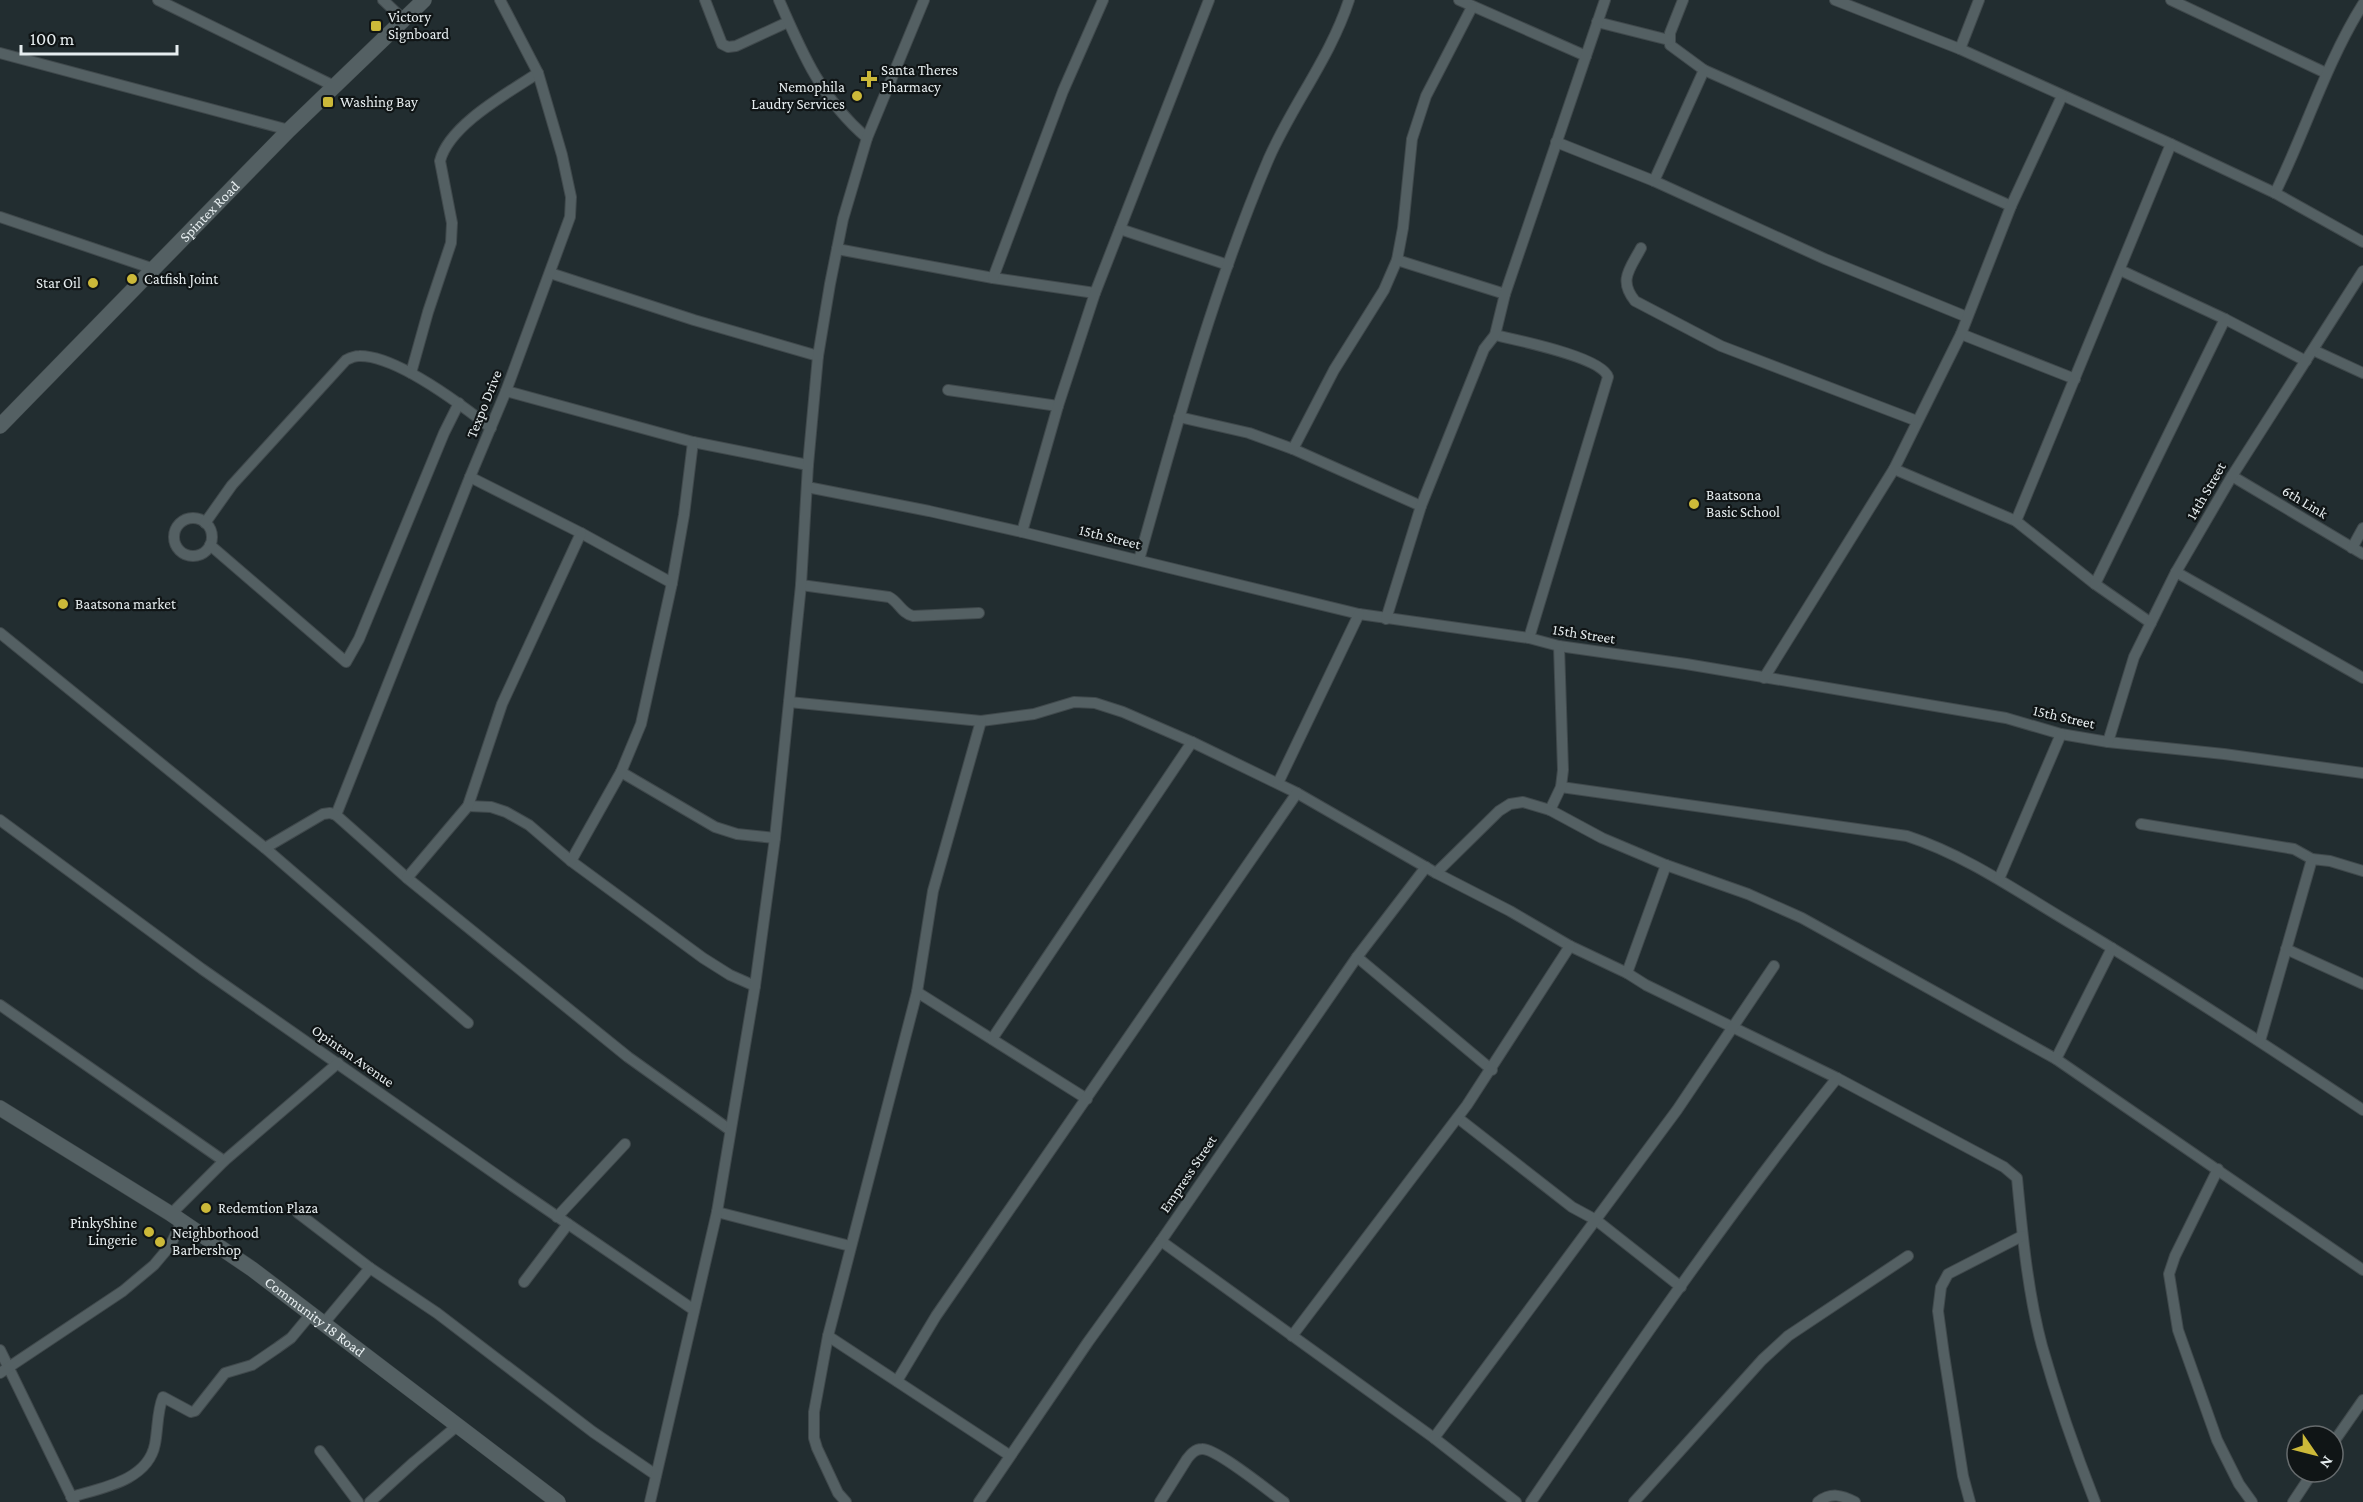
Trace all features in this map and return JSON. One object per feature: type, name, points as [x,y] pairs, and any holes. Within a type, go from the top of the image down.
[{"type":"main road","name":"Spintex Road","points":[[0,426],[289,130],[424,0]]},
{"type":"main road","name":"Community 18 Road","points":[[0,1108],[177,1217],[252,1269],[558,1502]]},
{"type":"street","points":[[158,0],[334,86]]},
{"type":"street","points":[[383,0],[403,19]]},
{"type":"street","name":"Texpo Drive","points":[[336,815],[506,391],[570,217],[571,197],[562,155],[538,74],[500,0]]},
{"type":"street","points":[[705,0],[722,44],[728,47],[736,46],[788,22]]},
{"type":"street","points":[[778,0],[809,67],[826,95],[846,120],[867,138]]},
{"type":"street","points":[[650,1502],[717,1212],[755,986],[775,838],[801,585],[808,465],[818,356],[837,249],[867,138],[924,0]]},
{"type":"street","points":[[993,278],[1063,91],[1103,0]]},
{"type":"street","points":[[1022,532],[1058,406],[1095,293],[1209,0]]},
{"type":"street","points":[[1139,560],[1179,417],[1228,266],[1270,156],[1309,86],[1349,0]]},
{"type":"street","points":[[1459,0],[1586,56]]},
{"type":"street","points":[[1386,619],[1421,506],[1484,349],[1495,335],[1505,294],[1605,0]]},
{"type":"street","points":[[1683,0],[1670,33],[1670,45],[1704,70],[2011,206]]},
{"type":"street","points":[[1834,0],[1959,49],[2171,144],[2275,193],[2363,242]]},
{"type":"street","points":[[1959,49],[1979,0]]},
{"type":"street","points":[[2171,0],[2326,73]]},
{"type":"street","points":[[2275,193],[2292,158],[2326,73],[2363,4]]},
{"type":"street","points":[[1293,449],[1334,370],[1384,290],[1397,260],[1403,228],[1412,139],[1426,96],[1472,7]]},
{"type":"street","points":[[1597,22],[1669,40]]},
{"type":"street","points":[[0,53],[289,130]]},
{"type":"street","points":[[1654,182],[1704,70]]},
{"type":"street","points":[[411,373],[451,243],[452,223],[440,161],[442,152],[460,130],[483,111],[538,74]]},
{"type":"street","points":[[1764,678],[1894,469],[1961,334],[2011,206],[2062,96]]},
{"type":"street","points":[[1556,142],[1710,206],[1760,231],[1967,317]]},
{"type":"street","points":[[2016,521],[2171,144]]},
{"type":"street","points":[[0,217],[154,269]]},
{"type":"street","points":[[1120,229],[1228,266]]},
{"type":"street","points":[[1641,248],[1625,280],[1628,291],[1635,301],[1721,346],[1917,421]]},
{"type":"street","points":[[837,249],[993,278],[1095,293]]},
{"type":"street","points":[[1397,260],[1505,294]]},
{"type":"street","points":[[2120,270],[2225,319],[2306,361]]},
{"type":"street","name":"14th Street","points":[[2108,742],[2134,657],[2176,572],[2232,476],[2363,271]]},
{"type":"street","points":[[550,273],[694,320],[818,356]]},
{"type":"street","points":[[2095,584],[2225,319]]},
{"type":"street","points":[[1961,334],[2075,379]]},
{"type":"street","points":[[1495,335],[1581,358],[1601,367],[1606,371],[1608,377],[1529,638]]},
{"type":"street","points":[[2313,350],[2363,373]]},
{"type":"street","points":[[205,523],[232,485],[346,360],[358,356],[374,358],[411,373],[459,402],[491,428]]},
{"type":"street","points":[[948,390],[1058,406]]},
{"type":"street","points":[[506,391],[693,442],[808,465]]},
{"type":"street","points":[[210,545],[346,662],[358,639],[459,402]]},
{"type":"street","points":[[1179,417],[1249,433],[1293,449],[1421,506]]},
{"type":"street","points":[[571,861],[621,772],[641,724],[672,583],[684,515],[693,442]]},
{"type":"street","points":[[1894,469],[2016,521],[2095,584],[2151,623]]},
{"type":"street","name":"6th Link","points":[[2232,476],[2363,554]]},
{"type":"street","points":[[470,477],[581,533],[672,583]]},
{"type":"street","name":"15th Street","points":[[807,488],[929,511],[1022,532],[1386,619],[1529,638],[1559,646],[2006,718],[2061,734],[2108,742],[2224,754],[2363,773]]},
{"type":"street","points":[[197,519],[205,523],[212,536],[210,545],[203,553],[194,556],[185,554],[175,543],[175,534],[183,522],[197,519]]},
{"type":"street","points":[[2352,548],[2363,528]]},
{"type":"street","points":[[408,878],[468,806],[502,704],[581,533]]},
{"type":"street","points":[[2176,572],[2363,678]]},
{"type":"street","points":[[801,585],[889,597],[896,600],[906,615],[979,613]]},
{"type":"street","points":[[1278,783],[1359,614]]},
{"type":"street","points":[[0,633],[265,848],[468,1023]]},
{"type":"street","points":[[1550,810],[1561,788],[1563,770],[1559,646]]},
{"type":"street","points":[[789,702],[981,721],[1034,714],[1074,702],[1095,703],[1123,712],[1278,783],[1570,946],[1837,1078],[2004,1167],[2017,1178],[2022,1236],[2042,1344],[2069,1435],[2095,1502]]},
{"type":"street","points":[[846,1502],[838,1493],[814,1438],[814,1412],[828,1336],[850,1246],[917,992],[933,891],[981,721]]},
{"type":"street","points":[[1999,879],[2061,734]]},
{"type":"street","points":[[992,1039],[1192,742]]},
{"type":"street","points":[[621,772],[715,827],[737,834],[775,838]]},
{"type":"street","points":[[1561,788],[1907,836],[1953,854],[1999,879],[2112,948],[2260,1041],[2363,1110]]},
{"type":"street","points":[[897,1381],[936,1316],[1297,793]]},
{"type":"street","points":[[1436,873],[1499,811],[1510,804],[1523,802],[1550,810],[1587,832],[1666,865],[1748,894],[1802,918],[2056,1059],[2363,1270]]},
{"type":"street","points":[[468,806],[483,806],[507,812],[529,825],[571,861],[703,958],[730,975],[755,986]]},
{"type":"street","points":[[265,848],[323,813],[336,815],[408,878],[628,1057],[730,1130]]},
{"type":"street","name":"Opintan Avenue","points":[[0,820],[202,969],[694,1310]]},
{"type":"street","points":[[2141,824],[2294,849],[2312,859],[2330,861],[2363,871]]},
{"type":"street","points":[[2260,1041],[2312,859]]},
{"type":"street","points":[[1627,973],[1666,865]]},
{"type":"street","name":"Empress Street","points":[[979,1502],[1009,1455],[1161,1241],[1357,957],[1426,867]]},
{"type":"street","points":[[1292,1336],[1458,1118],[1492,1070],[1570,946]]},
{"type":"street","points":[[2056,1059],[2112,948]]},
{"type":"street","points":[[2286,949],[2363,984]]},
{"type":"street","points":[[1357,957],[1492,1070]]},
{"type":"street","points":[[1434,1438],[1677,1110],[1774,966]]},
{"type":"street","points":[[917,992],[1086,1100]]},
{"type":"street","points":[[0,1005],[224,1161]]},
{"type":"street","points":[[5,1370],[117,1295],[154,1265],[170,1246],[177,1217],[224,1161],[338,1063]]},
{"type":"street","points":[[1531,1502],[1777,1152],[1837,1078]]},
{"type":"street","points":[[1458,1118],[1572,1207],[1596,1220],[1681,1287]]},
{"type":"street","points":[[557,1217],[625,1144]]},
{"type":"street","points":[[2218,1169],[2175,1256],[2169,1274],[2178,1330],[2217,1440],[2239,1484],[2252,1502]]},
{"type":"street","points":[[717,1212],[850,1246]]},
{"type":"street","points":[[298,1213],[370,1268],[437,1313],[593,1432],[656,1475]]},
{"type":"street","points":[[524,1282],[568,1224]]},
{"type":"street","points":[[1970,1502],[1963,1476],[1944,1356],[1938,1311],[1941,1287],[1948,1274],[2022,1236]]},
{"type":"street","points":[[1161,1241],[1434,1438],[1516,1502]]},
{"type":"street","points":[[1634,1502],[1762,1360],[1788,1336],[1908,1256]]},
{"type":"street","points":[[0,1350],[5,1370],[73,1500],[137,1473],[154,1448],[163,1397],[191,1412],[195,1411],[225,1373],[252,1365],[291,1338],[317,1319],[370,1268]]},
{"type":"street","points":[[828,1336],[1009,1455]]},
{"type":"street","points":[[2345,1426],[2363,1400]]},
{"type":"street","points":[[370,1502],[457,1426]]},
{"type":"street","points":[[1160,1502],[1192,1452],[1201,1448],[1211,1450],[1222,1457],[1284,1502]]},
{"type":"street","points":[[320,1452],[358,1502]]},
{"type":"street","points":[[2293,1502],[2305,1484]]},
{"type":"street","points":[[1818,1502],[1834,1495],[1855,1502]]},
{"type":"place","name":"Victory Signboard","points":[[376,26]]},
{"type":"place","name":"Santa Theres Pharmacy","points":[[869,79]]},
{"type":"place","name":"Nemophila Laudry Services","points":[[857,96]]},
{"type":"place","name":"Washing Bay","points":[[328,102]]},
{"type":"place","name":"Catfish Joint","points":[[132,279]]},
{"type":"place","name":"Star Oil","points":[[93,283]]},
{"type":"place","name":"Baatsona Basic School","points":[[1694,504]]},
{"type":"place","name":"Baatsona market","points":[[63,604]]},
{"type":"place","name":"Redemtion Plaza","points":[[206,1208]]},
{"type":"place","name":"PinkyShine Lingerie","points":[[149,1232]]},
{"type":"place","name":"Neighborhood Barbershop","points":[[160,1242]]}]
